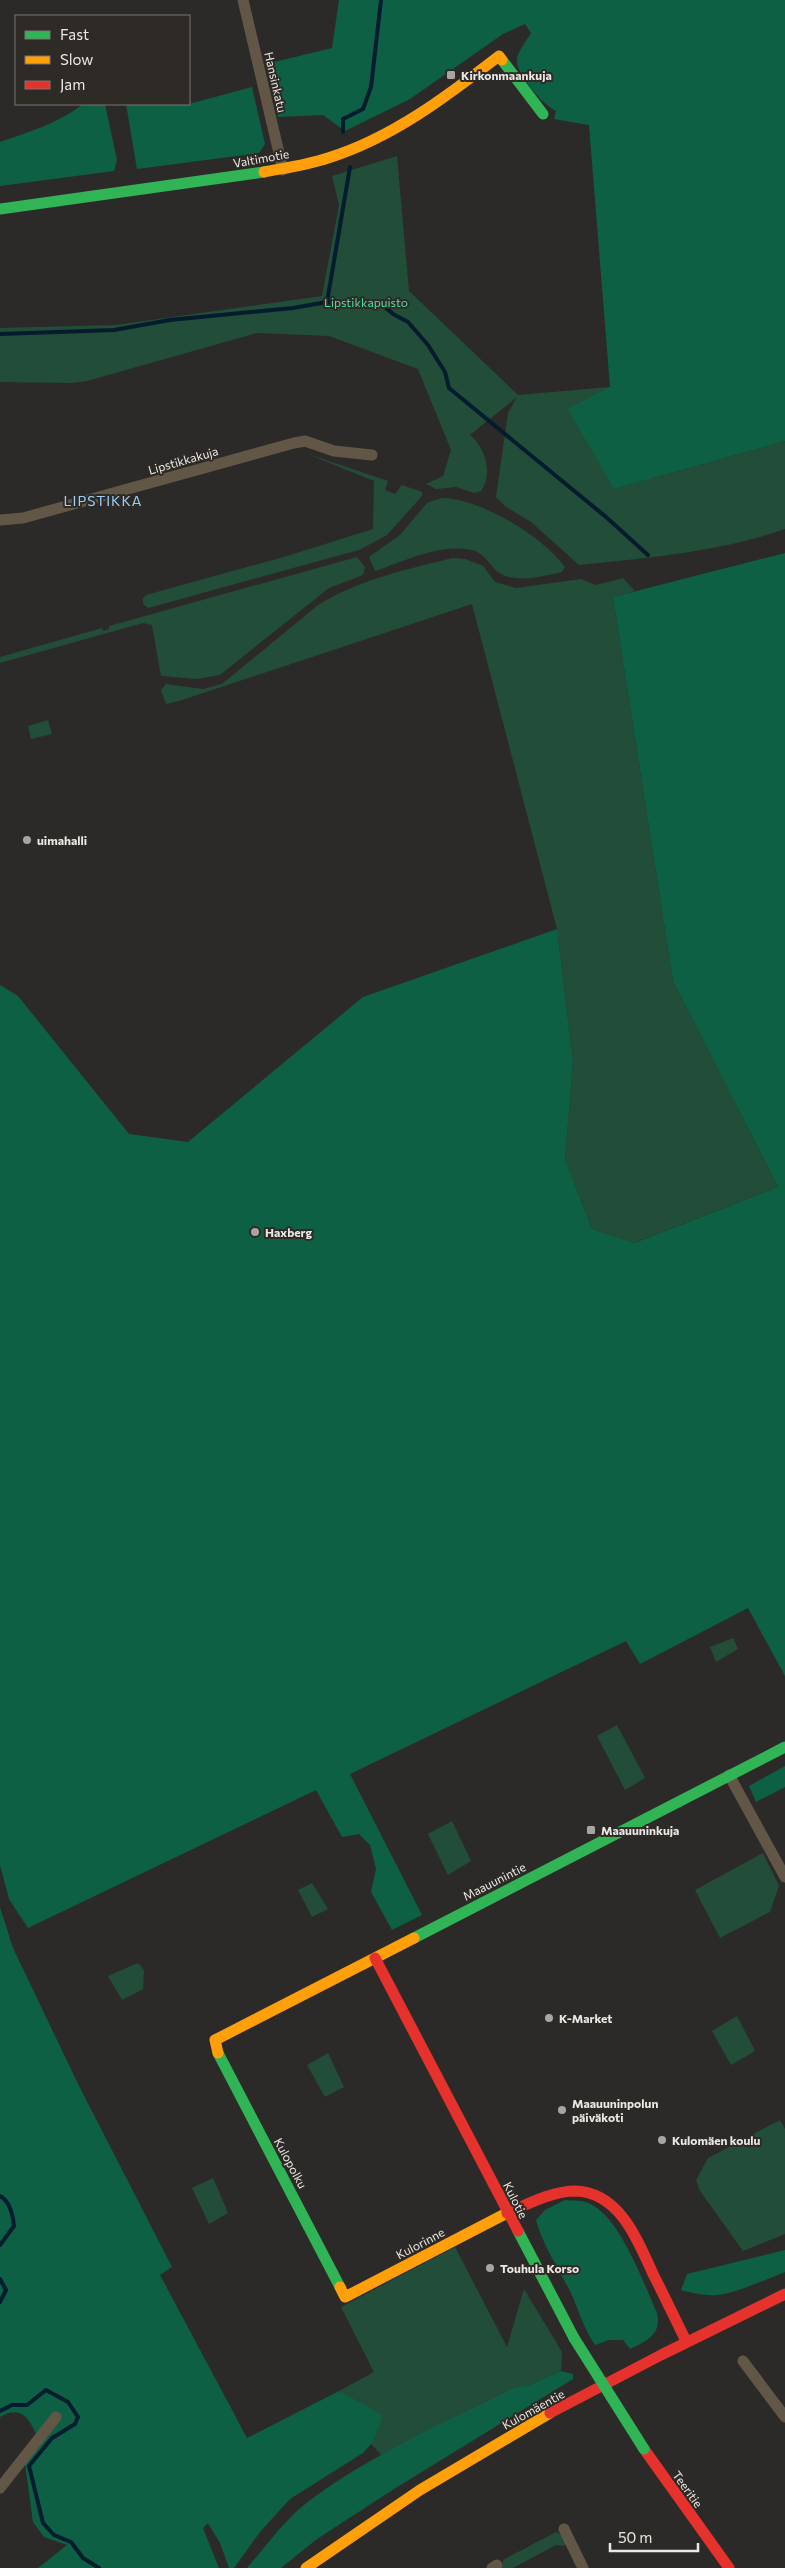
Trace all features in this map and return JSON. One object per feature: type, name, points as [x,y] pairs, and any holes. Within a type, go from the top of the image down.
[{"type":"street","name":"Hansinkatu","points":[[243,0],[284,170]]},
{"type":"street","name":"Valtimotie","points":[[0,209],[284,170],[336,155],[399,127],[443,99],[499,56],[543,114]]},
{"type":"street","name":"Lipstikkakuja","points":[[0,520],[23,518],[305,441],[334,451],[372,455]]},
{"type":"street","name":"Maauunintie","points":[[215,2040],[785,1747]]},
{"type":"street","points":[[729,1775],[785,1877]]},
{"type":"street","name":"Kulotie","points":[[374,1958],[574,2338],[644,2449]]},
{"type":"street","name":"Kulopolku","points":[[215,2040],[223,2065],[345,2297]]},
{"type":"street","name":"Kulorinne","points":[[345,2297],[507,2213],[564,2192],[575,2191],[602,2197],[623,2215],[632,2229],[686,2341]]},
{"type":"street","name":"Kulomäentie","points":[[306,2568],[370,2522],[432,2482],[551,2414],[686,2341],[785,2294]]},
{"type":"street","points":[[743,2361],[785,2417]]},
{"type":"street","points":[[0,2488],[56,2417]]},
{"type":"street","name":"Teeritie","points":[[644,2449],[729,2568]]},
{"type":"street","points":[[564,2530],[583,2568]]},
{"type":"green space","points":[[339,0],[785,0],[785,441],[614,489],[568,409],[610,387],[589,125],[554,119],[556,111],[545,103],[526,81],[517,60],[520,50],[531,33],[525,24],[503,34],[410,99],[345,131],[323,115],[278,117],[266,64],[332,48]]},
{"type":"green space","points":[[252,87],[265,144],[259,153],[137,169],[126,105],[190,104]]},
{"type":"green space","points":[[82,105],[105,105],[117,160],[114,171],[0,186],[0,142],[33,131],[74,111]]},
{"type":"green space","name":"Lipstikkapuisto","points":[[397,156],[409,291],[518,395],[610,387],[614,489],[785,441],[785,529],[709,549],[657,557],[579,565],[531,522],[506,507],[496,497],[508,413],[517,397],[470,435],[476,440],[486,462],[487,477],[481,491],[474,493],[456,487],[436,489],[426,484],[443,476],[451,450],[418,369],[329,336],[257,333],[87,381],[72,383],[0,382],[0,328],[116,325],[322,296],[339,205],[332,176]]},
{"type":"green space","points":[[305,453],[388,481],[385,490],[395,494],[402,485],[422,492],[422,496],[387,535],[359,550],[148,608],[143,604],[143,598],[146,595],[287,556],[373,529],[374,481]]},
{"type":"green space","points":[[441,498],[474,504],[509,521],[541,543],[565,567],[562,572],[530,578],[512,578],[498,572],[484,556],[472,550],[460,548],[423,554],[375,571],[369,557],[400,535],[427,503]]},
{"type":"green space","points":[[785,553],[785,1676],[748,1608],[640,1664],[626,1641],[350,1774],[422,1915],[392,1930],[371,1892],[376,1869],[370,1845],[359,1834],[342,1837],[316,1790],[28,1928],[9,1899],[0,1865],[0,985],[18,996],[129,1134],[188,1142],[363,997],[557,929],[573,1061],[565,1159],[592,1229],[634,1243],[778,1187],[673,981],[613,597]]},
{"type":"green space","points":[[357,557],[365,567],[363,575],[329,588],[220,675],[197,679],[161,676],[152,625],[143,623],[0,663],[0,657],[102,628],[103,631],[109,629],[109,626]]},
{"type":"green space","points":[[453,558],[465,559],[483,566],[495,582],[516,588],[581,579],[596,585],[623,578],[635,591],[613,597],[673,981],[778,1187],[633,1243],[592,1229],[565,1159],[573,1061],[557,929],[472,604],[179,701],[166,704],[161,690],[166,684],[203,689],[222,684],[318,605],[333,596],[384,576]]},
{"type":"green space","points":[[48,720],[52,734],[31,739],[28,726]]},
{"type":"green space","points":[[733,1638],[738,1649],[716,1662],[710,1647]]},
{"type":"green space","points":[[617,1725],[645,1778],[625,1790],[597,1736]]},
{"type":"green space","points":[[785,1766],[785,1787],[756,1802],[749,1786]]},
{"type":"green space","points":[[452,1821],[471,1861],[448,1875],[428,1834]]},
{"type":"green space","points":[[763,1853],[779,1886],[770,1912],[720,1938],[695,1890]]},
{"type":"green space","points":[[312,1883],[328,1909],[312,1917],[298,1890]]},
{"type":"green space","points":[[0,1907],[13,1948],[79,2086],[172,2267],[160,2275],[247,2438],[339,2391],[383,2415],[373,2442],[363,2453],[290,2499],[260,2532],[234,2568],[229,2568],[220,2543],[208,2523],[203,2528],[219,2568],[38,2568],[67,2545],[44,2537],[33,2522],[25,2464],[41,2445],[31,2424],[22,2414],[16,2412],[0,2417]]},
{"type":"green space","points":[[138,1963],[144,1970],[143,1989],[122,2000],[108,1976]]},
{"type":"green space","points":[[737,2016],[755,2051],[731,2065],[712,2031]]},
{"type":"green space","points":[[328,2053],[344,2087],[325,2097],[307,2065]]},
{"type":"green space","points":[[780,2120],[785,2129],[785,2234],[743,2251],[700,2191],[696,2180],[708,2158]]},
{"type":"green space","points":[[213,2178],[228,2213],[209,2224],[192,2188]]},
{"type":"green space","points":[[565,2200],[588,2203],[599,2210],[610,2221],[629,2251],[645,2285],[657,2313],[657,2326],[652,2336],[630,2349],[623,2340],[609,2340],[595,2345],[543,2239],[536,2220],[545,2210]]},
{"type":"green space","points":[[455,2247],[507,2347],[524,2289],[562,2352],[561,2371],[529,2385],[515,2387],[381,2455],[357,2428],[339,2391],[374,2372],[341,2307]]},
{"type":"green space","points":[[785,2250],[785,2272],[760,2282],[717,2295],[703,2295],[681,2290],[687,2274]]},
{"type":"green space","points":[[561,2371],[573,2374],[573,2379],[394,2489],[317,2539],[281,2568],[247,2568],[300,2508],[358,2468],[409,2440],[515,2387],[529,2385]]},
{"type":"green space","points":[[556,2532],[562,2535],[566,2542],[564,2546],[556,2545],[513,2568],[498,2568],[503,2564],[503,2560]]},
{"type":"waterway","points":[[343,132],[343,119],[363,109],[371,87],[381,0]]},
{"type":"waterway","points":[[0,334],[114,330],[170,320],[293,308],[327,302],[350,167]]},
{"type":"waterway","points":[[327,302],[380,303],[393,314],[408,322],[428,345],[445,372],[449,388],[606,517],[648,555]]},
{"type":"waterway","points":[[0,2196],[9,2205],[14,2226],[0,2245]]},
{"type":"waterway","points":[[0,2279],[6,2290],[0,2302]]},
{"type":"waterway","points":[[0,2411],[12,2405],[27,2405],[46,2390],[68,2402],[78,2417],[75,2424],[52,2438],[29,2466],[43,2523],[54,2535],[71,2542],[83,2558],[99,2568]]},
{"type":"traffic: fast","points":[[502,60],[543,114]]},
{"type":"traffic: fast","points":[[0,209],[264,172]]},
{"type":"traffic: fast","points":[[414,1938],[785,1747]]},
{"type":"traffic: fast","points":[[218,2053],[340,2287]]},
{"type":"traffic: fast","points":[[518,2231],[574,2338]]},
{"type":"traffic: fast","points":[[574,2338],[644,2449]]},
{"type":"traffic: slow","points":[[264,172],[296,166],[352,150],[418,115],[499,56],[502,60]]},
{"type":"traffic: slow","points":[[218,2053],[215,2040],[414,1938]]},
{"type":"traffic: slow","points":[[340,2287],[345,2297],[507,2213]]},
{"type":"traffic: slow","points":[[306,2568],[420,2490],[550,2413]]},
{"type":"traffic: jam","points":[[375,1958],[518,2231]]},
{"type":"traffic: jam","points":[[507,2213],[558,2193],[576,2191],[592,2194],[605,2200],[626,2222],[634,2235],[686,2341]]},
{"type":"traffic: jam","points":[[550,2413],[661,2355],[785,2294]]},
{"type":"traffic: jam","points":[[644,2449],[729,2568]]},
{"type":"place","name":"Kirkonmaankuja","points":[[451,75]]},
{"type":"place","name":"uimahalli","points":[[27,840]]},
{"type":"place","name":"Haxberg","points":[[255,1232]]},
{"type":"place","name":"Maauuninkuja","points":[[591,1830]]},
{"type":"place","name":"K-Market","points":[[549,2018]]},
{"type":"place","name":"Maauuninpolun päiväkoti","points":[[562,2110]]},
{"type":"place","name":"Kulomäen koulu","points":[[662,2140]]},
{"type":"place","name":"Touhula Korso","points":[[490,2268]]},
{"type":"district","name":"LIPSTIKKA","points":[[103,500]]}]
